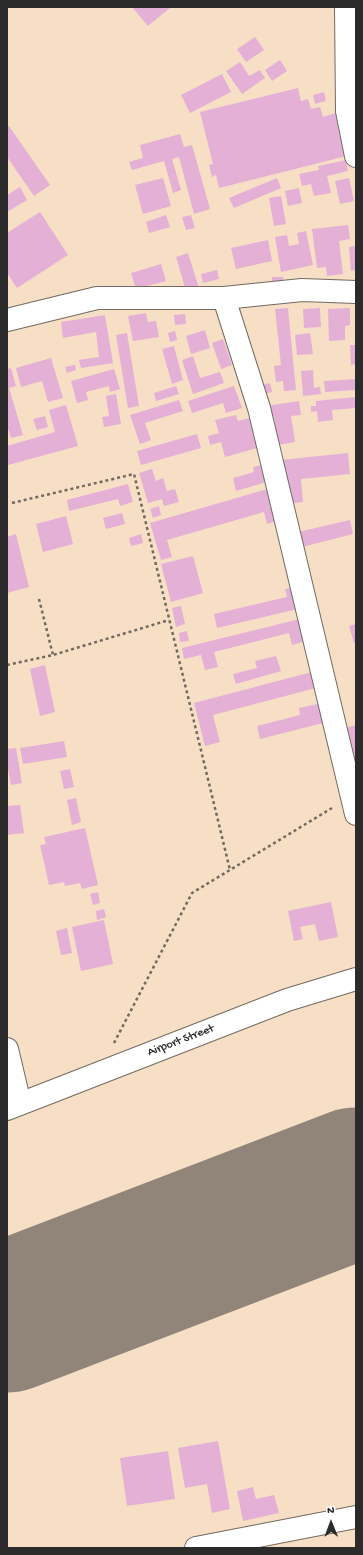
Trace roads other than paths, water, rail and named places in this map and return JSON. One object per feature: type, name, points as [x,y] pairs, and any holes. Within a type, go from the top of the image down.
[{"type":"street","points":[[346,7],[347,110],[356,156]]},
{"type":"street","points":[[7,320],[97,298],[224,298],[302,290],[356,292]]},
{"type":"street","points":[[224,298],[259,408],[354,805]]},
{"type":"street","name":"Airport Street","points":[[14,1107],[287,1000],[356,979]]},
{"type":"street","points":[[7,1050],[14,1107]]},
{"type":"street","points":[[196,1548],[356,1517]]}]
